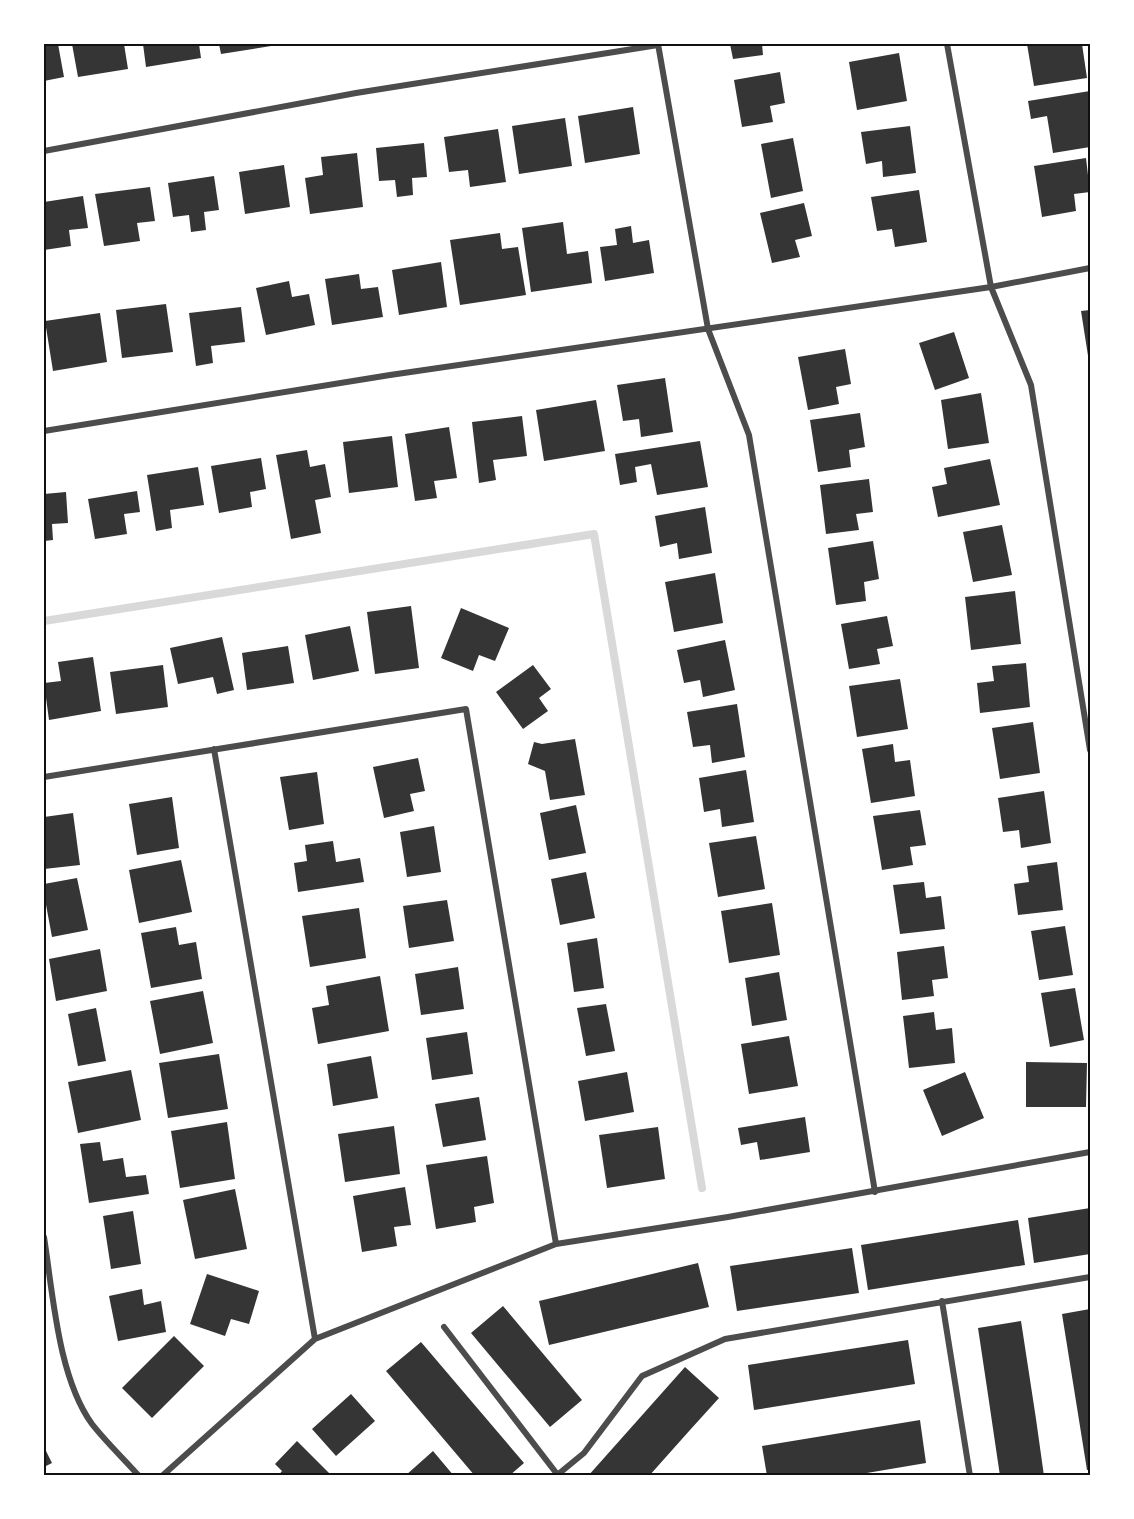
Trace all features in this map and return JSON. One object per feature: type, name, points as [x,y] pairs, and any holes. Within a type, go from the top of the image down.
[{"type":"street","points":[[44,151],[356,93],[658,44],[708,328],[749,435],[875,1191]]},
{"type":"street","points":[[946,44],[991,287],[1031,385],[1090,750]]},
{"type":"street","points":[[44,431],[390,375],[991,287],[1090,268]]},
{"type":"street","points":[[44,777],[466,709],[556,1244]]},
{"type":"street","points":[[214,749],[315,1339]]},
{"type":"street","points":[[162,1476],[315,1339],[556,1244],[728,1217],[1090,1152]]},
{"type":"street","points":[[44,1237],[64,1362],[78,1398],[92,1424],[139,1476]]},
{"type":"street","points":[[444,1327],[556,1475],[584,1453],[642,1376],[725,1339],[1090,1277]]},
{"type":"street","points":[[942,1301],[970,1476]]},
{"type":"building","points":[[44,44],[58,44],[64,77],[44,81]]},
{"type":"building","points":[[72,44],[124,44],[128,69],[78,77]]},
{"type":"building","points":[[143,44],[199,44],[201,58],[146,67]]},
{"type":"building","points":[[219,44],[270,44],[271,46],[221,54]]},
{"type":"building","points":[[730,44],[762,44],[763,55],[733,59]]},
{"type":"building","points":[[1027,44],[1082,44],[1087,78],[1034,86]]},
{"type":"building","points":[[899,53],[907,101],[857,110],[849,62]]},
{"type":"building","points":[[780,72],[785,103],[770,106],[773,122],[742,127],[734,80]]},
{"type":"building","points":[[1090,91],[1090,147],[1053,153],[1047,116],[1031,119],[1028,101]]},
{"type":"building","points":[[633,107],[640,154],[585,163],[578,116]]},
{"type":"building","points":[[565,118],[572,166],[519,174],[512,126]]},
{"type":"building","points":[[910,126],[916,173],[883,177],[882,161],[866,164],[861,132]]},
{"type":"building","points":[[498,129],[506,182],[470,187],[468,170],[449,172],[444,137]]},
{"type":"building","points":[[793,138],[803,191],[771,198],[761,144]]},
{"type":"building","points":[[424,143],[427,177],[412,178],[413,195],[397,197],[395,180],[379,181],[376,148]]},
{"type":"building","points":[[357,153],[363,207],[310,214],[305,178],[323,175],[321,157]]},
{"type":"building","points":[[1086,158],[1090,192],[1074,194],[1076,211],[1042,217],[1034,166]]},
{"type":"building","points":[[284,165],[290,207],[245,214],[239,172]]},
{"type":"building","points":[[214,176],[219,210],[204,212],[206,230],[191,232],[189,215],[173,217],[168,183]]},
{"type":"building","points":[[150,187],[155,221],[137,223],[140,241],[104,246],[95,194]]},
{"type":"building","points":[[919,190],[927,242],[895,247],[892,229],[877,231],[871,197]]},
{"type":"building","points":[[83,196],[88,228],[69,230],[71,246],[44,250],[44,202]]},
{"type":"building","points":[[804,203],[812,236],[795,240],[800,257],[772,263],[760,213]]},
{"type":"building","points":[[563,222],[567,254],[588,251],[592,283],[531,292],[522,228]]},
{"type":"building","points":[[631,226],[633,243],[649,240],[654,273],[605,281],[600,247],[617,245],[615,229]]},
{"type":"building","points":[[500,233],[502,249],[518,247],[526,295],[460,305],[450,240]]},
{"type":"building","points":[[441,262],[447,307],[399,315],[392,270]]},
{"type":"building","points":[[359,274],[361,289],[378,287],[383,317],[332,325],[325,279]]},
{"type":"building","points":[[289,281],[292,297],[309,294],[315,325],[266,335],[256,288]]},
{"type":"building","points":[[166,304],[173,352],[122,358],[116,310]]},
{"type":"building","points":[[241,307],[245,342],[211,346],[213,363],[196,366],[189,313]]},
{"type":"building","points":[[1090,310],[1090,362],[1089,362],[1081,311]]},
{"type":"building","points":[[100,313],[107,362],[53,371],[45,321]]},
{"type":"building","points":[[954,332],[969,378],[935,390],[919,343]]},
{"type":"building","points":[[845,349],[851,384],[836,387],[839,404],[808,410],[798,357]]},
{"type":"building","points":[[665,378],[673,432],[641,437],[639,419],[623,421],[617,385]]},
{"type":"building","points":[[981,393],[989,443],[948,449],[941,400]]},
{"type":"building","points":[[596,400],[605,451],[544,461],[536,410]]},
{"type":"building","points":[[860,413],[865,447],[849,450],[851,467],[818,472],[810,420]]},
{"type":"building","points":[[522,416],[527,456],[493,460],[496,480],[479,483],[472,422]]},
{"type":"building","points":[[449,427],[457,478],[434,481],[437,498],[415,501],[405,434]]},
{"type":"building","points":[[392,436],[398,487],[349,493],[343,442]]},
{"type":"building","points":[[700,441],[708,487],[657,495],[651,464],[635,467],[637,482],[620,485],[615,454]]},
{"type":"building","points":[[307,450],[310,467],[325,464],[331,497],[315,500],[321,533],[291,539],[276,455]]},
{"type":"building","points":[[261,458],[266,489],[250,492],[252,507],[219,513],[211,466]]},
{"type":"building","points":[[990,459],[1000,505],[938,517],[932,487],[947,484],[944,468]]},
{"type":"building","points":[[198,467],[204,505],[170,510],[172,528],[156,531],[147,475]]},
{"type":"building","points":[[869,479],[873,512],[856,514],[859,530],[826,534],[820,485]]},
{"type":"building","points":[[137,491],[140,512],[124,514],[127,534],[95,539],[88,499]]},
{"type":"building","points":[[66,492],[68,523],[52,524],[53,540],[44,541],[44,494]]},
{"type":"building","points":[[705,507],[712,553],[679,559],[677,543],[660,547],[655,516]]},
{"type":"building","points":[[1002,525],[1012,575],[973,582],[963,532]]},
{"type":"building","points":[[873,541],[879,579],[864,582],[866,601],[836,605],[828,548]]},
{"type":"building","points":[[715,573],[723,623],[674,632],[665,582]]},
{"type":"building","points":[[1015,591],[1021,644],[971,650],[965,597]]},
{"type":"building","points":[[411,606],[419,668],[375,674],[367,612]]},
{"type":"building","points":[[461,608],[509,628],[495,661],[479,655],[473,671],[441,658]]},
{"type":"building","points":[[887,616],[893,646],[877,649],[880,664],[849,669],[841,624]]},
{"type":"building","points":[[350,626],[359,671],[313,680],[305,635]]},
{"type":"building","points":[[222,637],[234,690],[217,694],[213,677],[178,684],[170,648]]},
{"type":"building","points":[[725,640],[735,690],[703,697],[700,680],[684,683],[677,650]]},
{"type":"building","points":[[288,646],[294,683],[247,690],[242,653]]},
{"type":"building","points":[[93,657],[101,711],[49,720],[44,683],[61,681],[58,662]]},
{"type":"building","points":[[1026,663],[1030,707],[980,713],[977,683],[994,681],[992,666]]},
{"type":"building","points":[[163,665],[168,707],[116,714],[110,672]]},
{"type":"building","points":[[533,665],[551,689],[539,698],[548,711],[523,729],[496,692]]},
{"type":"building","points":[[900,679],[908,729],[857,737],[849,686]]},
{"type":"building","points":[[737,704],[745,757],[712,763],[710,745],[693,747],[687,712]]},
{"type":"building","points":[[1033,722],[1040,773],[1000,779],[992,728]]},
{"type":"building","points":[[575,739],[585,795],[550,800],[545,771],[528,764],[534,742],[542,744]]},
{"type":"building","points":[[893,744],[895,762],[910,760],[915,796],[871,803],[862,749]]},
{"type":"building","points":[[418,758],[425,791],[410,794],[414,811],[384,818],[373,767]]},
{"type":"building","points":[[746,770],[754,822],[722,827],[720,809],[704,812],[699,778]]},
{"type":"building","points":[[317,772],[324,824],[289,830],[280,777]]},
{"type":"building","points":[[1044,791],[1051,843],[1021,848],[1019,830],[1003,832],[998,798]]},
{"type":"building","points":[[172,797],[179,848],[137,855],[129,804]]},
{"type":"building","points":[[576,805],[586,853],[549,860],[540,813]]},
{"type":"building","points":[[920,810],[926,845],[910,847],[913,865],[882,870],[873,816]]},
{"type":"building","points":[[73,813],[80,865],[44,869],[44,817]]},
{"type":"building","points":[[434,826],[441,872],[407,877],[400,832]]},
{"type":"building","points":[[756,836],[765,889],[718,897],[709,843]]},
{"type":"building","points":[[333,841],[336,862],[360,858],[364,882],[298,892],[294,863],[307,861],[305,845]]},
{"type":"building","points":[[181,860],[192,912],[139,923],[129,870]]},
{"type":"building","points":[[1057,862],[1063,910],[1018,915],[1014,884],[1029,882],[1027,866]]},
{"type":"building","points":[[586,872],[595,918],[560,925],[551,879]]},
{"type":"building","points":[[77,878],[88,930],[52,937],[44,884]]},
{"type":"building","points":[[924,882],[926,898],[941,896],[945,929],[900,934],[893,885]]},
{"type":"building","points":[[447,900],[454,941],[409,948],[403,906]]},
{"type":"building","points":[[772,903],[780,955],[729,963],[721,911]]},
{"type":"building","points":[[359,908],[366,958],[310,967],[302,916]]},
{"type":"building","points":[[1065,926],[1073,975],[1039,980],[1031,931]]},
{"type":"building","points":[[176,927],[179,945],[196,942],[202,979],[151,988],[141,933]]},
{"type":"building","points":[[597,938],[604,988],[574,992],[567,943]]},
{"type":"building","points":[[944,946],[948,978],[932,980],[934,996],[902,1000],[897,952]]},
{"type":"building","points":[[100,949],[107,991],[56,1001],[49,959]]},
{"type":"building","points":[[458,967],[464,1009],[421,1015],[415,974]]},
{"type":"building","points":[[779,972],[787,1020],[752,1026],[745,978]]},
{"type":"building","points":[[380,976],[389,1031],[318,1044],[312,1008],[329,1005],[326,986]]},
{"type":"building","points":[[1075,988],[1084,1040],[1050,1047],[1041,993]]},
{"type":"building","points":[[203,991],[213,1043],[160,1054],[150,1001]]},
{"type":"building","points":[[606,1004],[615,1051],[586,1056],[577,1008]]},
{"type":"building","points":[[96,1008],[106,1061],[78,1066],[68,1014]]},
{"type":"building","points":[[934,1012],[936,1030],[952,1028],[955,1063],[909,1068],[903,1016]]},
{"type":"building","points":[[467,1032],[473,1074],[432,1080],[426,1038]]},
{"type":"building","points":[[789,1036],[798,1086],[749,1094],[741,1044]]},
{"type":"building","points":[[219,1054],[228,1109],[168,1118],[159,1063]]},
{"type":"building","points":[[371,1056],[378,1098],[333,1106],[327,1064]]},
{"type":"building","points":[[1026,1062],[1087,1063],[1086,1107],[1026,1107]]},
{"type":"building","points":[[131,1070],[141,1120],[78,1133],[68,1082]]},
{"type":"building","points":[[627,1072],[634,1112],[585,1121],[578,1081]]},
{"type":"building","points":[[965,1072],[984,1118],[942,1136],[923,1090]]},
{"type":"building","points":[[479,1097],[486,1140],[443,1147],[435,1104]]},
{"type":"building","points":[[805,1117],[810,1152],[760,1160],[757,1142],[741,1145],[738,1128]]},
{"type":"building","points":[[227,1122],[235,1179],[180,1188],[171,1131]]},
{"type":"building","points":[[394,1126],[400,1174],[345,1182],[338,1134]]},
{"type":"building","points":[[658,1127],[665,1179],[607,1188],[599,1135]]},
{"type":"building","points":[[100,1142],[103,1161],[123,1158],[126,1177],[146,1175],[149,1194],[89,1203],[80,1144]]},
{"type":"building","points":[[487,1156],[494,1203],[474,1207],[476,1222],[436,1229],[426,1165]]},
{"type":"building","points":[[405,1187],[411,1225],[394,1227],[397,1246],[362,1252],[353,1196]]},
{"type":"building","points":[[235,1189],[247,1249],[195,1259],[183,1200]]},
{"type":"building","points":[[1090,1208],[1090,1254],[1034,1263],[1028,1218]]},
{"type":"building","points":[[133,1211],[141,1264],[111,1269],[103,1216]]},
{"type":"building","points":[[1018,1220],[1025,1265],[868,1290],[861,1245]]},
{"type":"building","points":[[852,1248],[859,1293],[737,1311],[730,1266]]},
{"type":"building","points":[[698,1263],[709,1307],[549,1345],[539,1301]]},
{"type":"building","points":[[207,1274],[259,1291],[249,1324],[231,1319],[225,1336],[190,1324]]},
{"type":"building","points":[[142,1289],[144,1305],[161,1301],[166,1332],[118,1341],[109,1296]]},
{"type":"building","points":[[503,1306],[582,1400],[550,1427],[471,1333]]},
{"type":"building","points":[[1090,1309],[1090,1470],[1087,1470],[1062,1314]]},
{"type":"building","points":[[1021,1321],[1044,1476],[1000,1476],[978,1328]]},
{"type":"building","points":[[174,1336],[204,1366],[152,1418],[122,1388]]},
{"type":"building","points":[[908,1340],[915,1384],[754,1410],[748,1365]]},
{"type":"building","points":[[421,1342],[524,1463],[509,1476],[475,1476],[386,1371]]},
{"type":"building","points":[[685,1367],[719,1398],[649,1476],[588,1476]]},
{"type":"building","points":[[351,1394],[375,1421],[336,1456],[312,1429]]},
{"type":"building","points":[[920,1420],[926,1463],[849,1476],[767,1476],[762,1446]]},
{"type":"building","points":[[297,1441],[332,1476],[278,1476],[282,1471],[275,1464]]},
{"type":"building","points":[[44,1447],[52,1463],[44,1467]]},
{"type":"building","points":[[433,1451],[454,1476],[405,1476]]},
{"type":"waterway","points":[[44,621],[594,534],[702,1188]]}]
